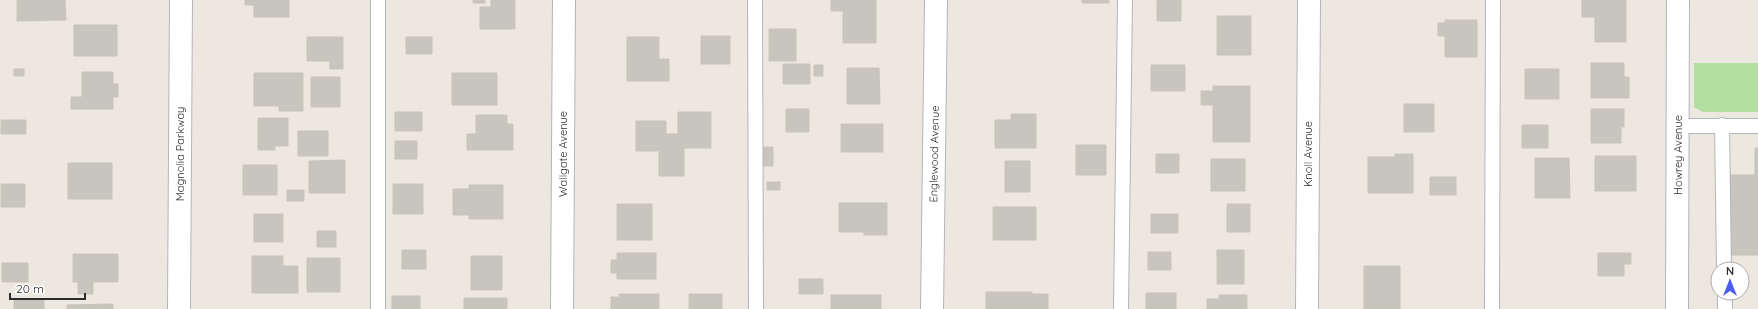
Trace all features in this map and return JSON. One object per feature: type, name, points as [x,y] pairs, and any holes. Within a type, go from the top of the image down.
[{"type":"street","name":"Magnolia Parkway","points":[[179,309],[181,0]]},
{"type":"street","name":"Wallgate Avenue","points":[[562,309],[564,0]]},
{"type":"street","name":"Englewood Avenue","points":[[932,309],[936,0]]},
{"type":"street","name":"Knoll Avenue","points":[[1307,309],[1309,0]]},
{"type":"street","name":"Howrey Avenue","points":[[1677,309],[1678,0]]},
{"type":"lane","points":[[378,0],[378,309]]},
{"type":"lane","points":[[755,0],[756,309]]},
{"type":"lane","points":[[1121,309],[1125,0]]},
{"type":"lane","points":[[1492,309],[1493,0]]},
{"type":"lane","points":[[1722,125],[1724,261]]},
{"type":"lane","points":[[1678,126],[1758,126]]},
{"type":"green space","points":[[1694,63],[1758,63],[1758,112],[1703,112],[1694,107]]},
{"type":"building","points":[[17,0],[65,0],[66,20],[17,21]]},
{"type":"building","points":[[245,0],[289,0],[289,17],[254,17],[254,5],[245,5]]},
{"type":"building","points":[[473,0],[485,0],[485,3],[473,3]]},
{"type":"building","points":[[491,0],[515,0],[515,29],[480,29],[480,7],[491,7]]},
{"type":"building","points":[[831,0],[876,0],[876,43],[843,43],[843,11],[831,11]]},
{"type":"building","points":[[1082,0],[1109,0],[1109,3],[1082,3]]},
{"type":"building","points":[[1157,0],[1181,0],[1181,21],[1157,21]]},
{"type":"building","points":[[1582,0],[1626,0],[1626,42],[1595,42],[1595,17],[1582,17]]},
{"type":"building","points":[[1217,16],[1251,16],[1251,55],[1217,55]]},
{"type":"building","points":[[1445,20],[1477,20],[1477,57],[1445,57],[1445,36],[1438,36],[1438,23],[1445,23]]},
{"type":"building","points":[[74,25],[117,25],[117,56],[74,56]]},
{"type":"building","points":[[769,29],[796,29],[796,61],[769,61]]},
{"type":"building","points":[[701,36],[730,36],[730,64],[701,64]]},
{"type":"building","points":[[307,37],[343,37],[343,69],[330,69],[330,61],[307,61]]},
{"type":"building","points":[[406,37],[432,37],[432,54],[406,54]]},
{"type":"building","points":[[627,37],[659,37],[659,59],[669,59],[669,81],[627,81]]},
{"type":"building","points":[[1591,63],[1624,63],[1624,77],[1629,77],[1629,98],[1591,98]]},
{"type":"building","points":[[783,64],[810,64],[810,84],[783,84]]},
{"type":"building","points":[[814,65],[823,65],[823,76],[814,76]]},
{"type":"building","points":[[1151,65],[1185,65],[1185,91],[1151,91]]},
{"type":"building","points":[[847,68],[879,68],[880,104],[847,104]]},
{"type":"building","points":[[14,69],[24,69],[24,76],[14,76]]},
{"type":"building","points":[[1525,69],[1559,69],[1559,99],[1525,99]]},
{"type":"building","points":[[82,72],[113,72],[113,84],[118,84],[118,97],[113,97],[113,109],[71,109],[71,97],[82,97]]},
{"type":"building","points":[[254,73],[303,73],[303,111],[279,111],[279,106],[254,106]]},
{"type":"building","points":[[452,73],[497,73],[497,105],[452,105]]},
{"type":"building","points":[[311,77],[340,77],[340,107],[311,107]]},
{"type":"building","points":[[1213,86],[1250,86],[1250,142],[1213,142],[1213,105],[1201,105],[1201,91],[1213,91]]},
{"type":"building","points":[[1404,104],[1434,104],[1434,132],[1404,132]]},
{"type":"building","points":[[786,109],[809,109],[809,132],[786,132]]},
{"type":"building","points":[[1591,109],[1624,109],[1624,127],[1621,127],[1621,143],[1591,143]]},
{"type":"building","points":[[395,112],[422,112],[422,131],[395,131]]},
{"type":"building","points":[[678,112],[711,112],[711,148],[684,148],[684,176],[659,176],[659,151],[636,151],[636,121],[666,121],[666,134],[678,134]]},
{"type":"building","points":[[1011,114],[1036,114],[1036,148],[995,148],[995,120],[1011,120]]},
{"type":"building","points":[[476,115],[507,115],[507,124],[513,124],[513,150],[467,150],[467,134],[476,134]]},
{"type":"building","points":[[258,118],[288,118],[288,146],[275,146],[275,150],[258,150]]},
{"type":"building","points":[[1,120],[26,120],[26,134],[1,134]]},
{"type":"building","points":[[841,124],[883,124],[883,152],[841,152]]},
{"type":"building","points":[[1522,125],[1548,125],[1548,148],[1522,148]]},
{"type":"building","points":[[298,131],[328,131],[328,156],[298,156]]},
{"type":"building","points":[[395,141],[417,141],[417,159],[395,159]]},
{"type":"building","points":[[1076,145],[1106,145],[1106,175],[1076,175]]},
{"type":"building","points":[[759,147],[773,147],[773,166],[759,166]]},
{"type":"building","points":[[1755,148],[1758,148],[1758,255],[1728,255],[1728,175],[1755,175]]},
{"type":"building","points":[[1156,154],[1179,154],[1179,173],[1156,173]]},
{"type":"building","points":[[1395,154],[1413,154],[1413,193],[1368,193],[1368,157],[1395,157]]},
{"type":"building","points":[[1595,156],[1636,156],[1636,191],[1595,191]]},
{"type":"building","points":[[1535,158],[1569,158],[1570,198],[1535,198]]},
{"type":"building","points":[[1211,159],[1245,159],[1245,191],[1211,191]]},
{"type":"building","points":[[345,160],[345,193],[309,193],[309,161]]},
{"type":"building","points":[[1005,161],[1030,161],[1030,192],[1005,192]]},
{"type":"building","points":[[68,163],[112,163],[112,199],[68,199]]},
{"type":"building","points":[[243,165],[277,165],[277,195],[243,195]]},
{"type":"building","points":[[1430,177],[1456,177],[1456,195],[1430,195]]},
{"type":"building","points":[[767,182],[780,182],[780,190],[767,190]]},
{"type":"building","points":[[1,184],[25,184],[25,207],[1,207]]},
{"type":"building","points":[[393,184],[423,184],[423,214],[393,214]]},
{"type":"building","points":[[469,185],[503,185],[503,219],[469,219],[469,215],[453,215],[453,189],[469,189]]},
{"type":"building","points":[[287,190],[304,190],[304,201],[287,201]]},
{"type":"building","points":[[839,203],[887,203],[887,235],[864,235],[864,232],[839,232]]},
{"type":"building","points":[[617,204],[652,204],[652,240],[617,240]]},
{"type":"building","points":[[1227,204],[1250,204],[1250,232],[1227,232]]},
{"type":"building","points":[[993,207],[1036,207],[1036,240],[993,240]]},
{"type":"building","points":[[254,214],[283,214],[283,242],[254,242]]},
{"type":"building","points":[[1151,214],[1178,214],[1178,233],[1151,233]]},
{"type":"building","points":[[317,231],[336,231],[336,247],[317,247]]},
{"type":"building","points":[[402,250],[426,250],[426,269],[402,269]]},
{"type":"building","points":[[1217,250],[1244,250],[1244,284],[1217,284]]},
{"type":"building","points":[[1148,252],[1171,252],[1171,270],[1148,270]]},
{"type":"building","points":[[617,253],[656,253],[656,279],[617,279],[617,273],[611,273],[611,260],[617,260]]},
{"type":"building","points":[[1598,253],[1631,253],[1631,264],[1624,264],[1624,276],[1598,276]]},
{"type":"building","points":[[73,254],[118,254],[118,282],[93,282],[93,294],[78,294],[78,282],[73,282]]},
{"type":"building","points":[[252,256],[283,256],[283,266],[298,266],[298,293],[252,293]]},
{"type":"building","points":[[471,256],[502,256],[502,290],[471,290]]},
{"type":"building","points":[[307,258],[340,258],[340,292],[307,292]]},
{"type":"building","points":[[2,263],[28,263],[28,282],[2,282]]},
{"type":"building","points":[[1364,266],[1400,266],[1400,309],[1364,309]]},
{"type":"building","points":[[799,279],[823,279],[823,294],[799,294]]},
{"type":"building","points":[[986,292],[1032,292],[1032,294],[1048,294],[1048,309],[986,309]]},
{"type":"building","points":[[1146,293],[1176,293],[1176,309],[1146,309]]},
{"type":"building","points":[[619,294],[659,294],[659,309],[611,309],[611,297],[619,297]]},
{"type":"building","points":[[689,294],[722,294],[722,309],[689,309]]},
{"type":"building","points":[[831,295],[881,295],[881,309],[831,309]]},
{"type":"building","points":[[1219,295],[1247,295],[1247,309],[1207,309],[1207,299],[1219,299]]},
{"type":"building","points":[[392,296],[420,296],[420,309],[392,309]]},
{"type":"building","points":[[464,298],[507,298],[507,309],[464,309]]},
{"type":"building","points":[[14,299],[44,299],[44,309],[14,309]]},
{"type":"building","points":[[113,304],[113,309],[67,309],[67,305]]}]
